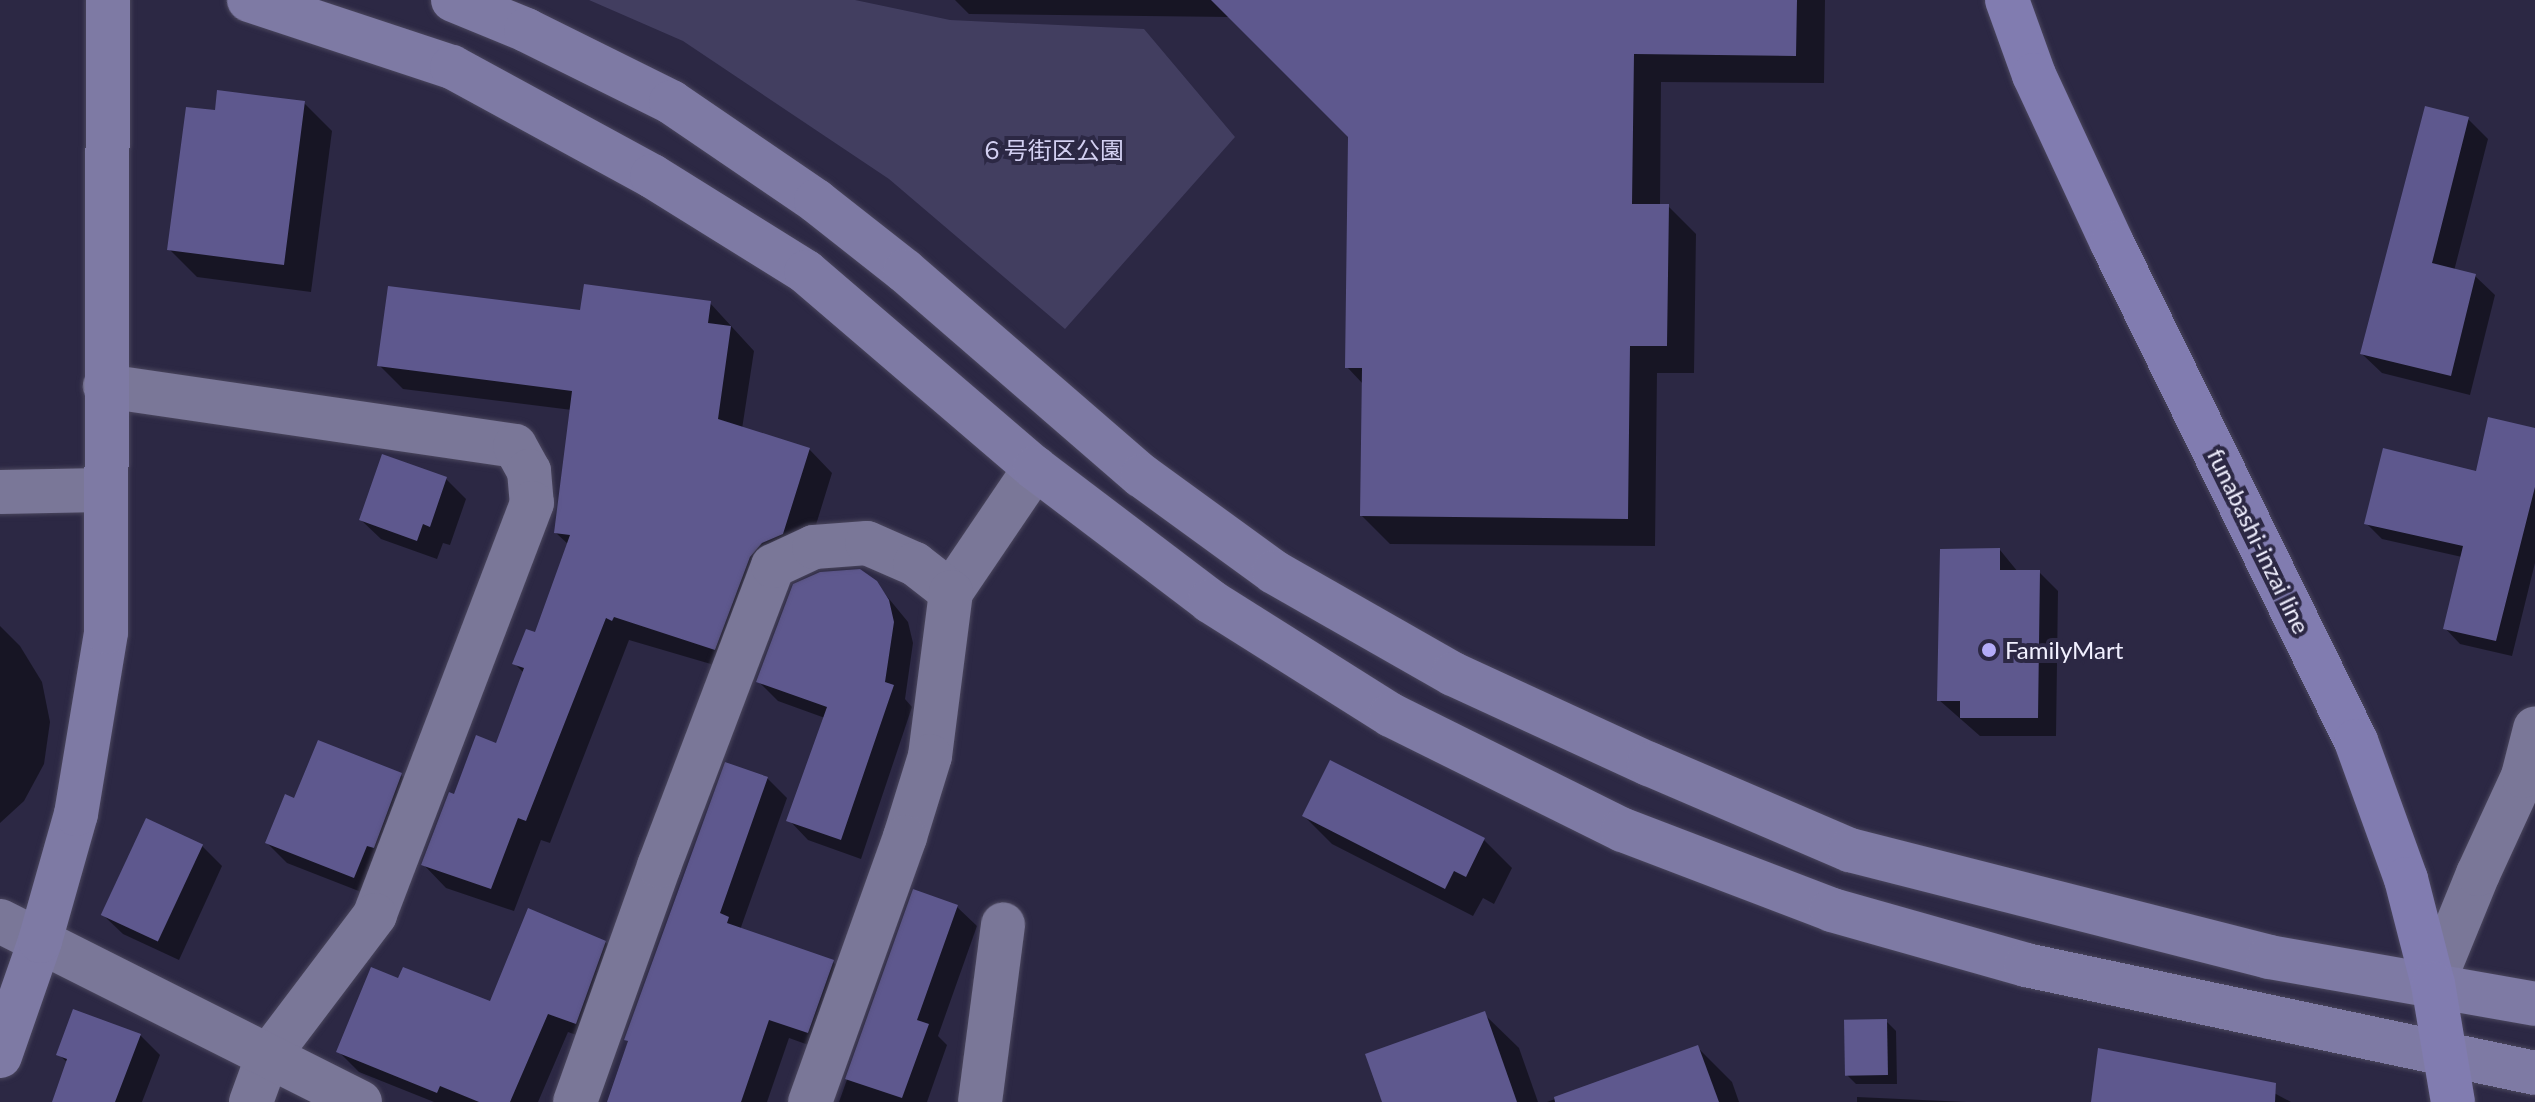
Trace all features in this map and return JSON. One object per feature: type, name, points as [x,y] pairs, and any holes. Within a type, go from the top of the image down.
[{"type":"main road","name":"funabashi-inzai line","points":[[2007,0],[2034,75],[2105,229],[2356,741],[2406,879],[2433,984],[2453,1102]]},
{"type":"street","points":[[0,1056],[40,941],[76,814],[106,632],[108,0]]},
{"type":"street","points":[[249,0],[452,67],[652,176],[806,272],[1035,468],[1210,601],[1391,715],[1623,830],[1832,910],[2026,965],[2535,1073]]},
{"type":"street","points":[[453,0],[526,30],[671,102],[816,201],[905,271],[1154,485],[1274,572],[1453,674],[1649,764],[1850,850],[2269,957],[2535,1004]]},
{"type":"street","points":[[105,386],[515,446],[529,471],[532,503],[375,915],[267,1058],[251,1102]]},
{"type":"street","points":[[810,1102],[905,837],[930,756],[951,592],[1035,468]]},
{"type":"street","points":[[0,492],[105,490]]},
{"type":"street","points":[[575,1102],[659,866],[773,566],[814,547],[867,543],[915,564],[951,592]]},
{"type":"street","points":[[2433,984],[2523,776],[2534,738]]},
{"type":"street","points":[[0,921],[267,1058],[360,1102]]},
{"type":"street","points":[[980,1102],[1003,924]]},
{"type":"green space","name":"６号街区公園","points":[[589,0],[855,0],[950,20],[1144,29],[1235,137],[1065,329],[889,179],[683,41]]},
{"type":"building","points":[[1211,0],[1797,0],[1796,56],[1634,54],[1632,204],[1669,204],[1667,346],[1630,346],[1628,519],[1360,516],[1362,368],[1345,368],[1348,137]]},
{"type":"building","points":[[217,90],[305,101],[284,265],[167,250],[186,107],[215,110]]},
{"type":"building","points":[[2425,106],[2469,117],[2432,263],[2476,274],[2451,376],[2360,354]]},
{"type":"building","points":[[584,284],[711,301],[708,323],[731,326],[718,419],[810,448],[783,534],[762,543],[750,557],[715,650],[614,617],[612,621],[606,618],[526,821],[518,818],[491,889],[421,865],[449,792],[454,794],[476,735],[496,743],[524,668],[512,664],[526,629],[535,632],[570,535],[554,533],[572,391],[377,366],[388,286],[580,310]]},
{"type":"building","points":[[2488,417],[2535,428],[2535,487],[2496,641],[2443,629],[2463,546],[2364,524],[2383,448],[2476,471]]},
{"type":"building","points":[[382,454],[447,477],[430,527],[423,524],[417,541],[359,520]]},
{"type":"building","points":[[2000,548],[2000,570],[2040,570],[2038,718],[1960,718],[1960,701],[1937,701],[1940,549]]},
{"type":"building","points":[[860,569],[877,581],[889,600],[894,622],[885,682],[894,685],[841,840],[786,821],[827,707],[756,682],[793,584],[820,572]]},
{"type":"building","points":[[318,740],[402,773],[374,848],[367,846],[354,878],[265,843],[285,794],[294,798]]},
{"type":"building","points":[[1330,760],[1485,838],[1466,877],[1454,871],[1445,889],[1302,816]]},
{"type":"building","points":[[725,762],[768,777],[720,913],[729,917],[727,923],[834,960],[808,1033],[769,1020],[741,1102],[607,1102],[628,1041],[624,1040]]},
{"type":"building","points":[[146,818],[203,845],[158,942],[101,915]]},
{"type":"building","points":[[913,889],[958,905],[917,1020],[929,1024],[902,1098],[845,1079]]},
{"type":"building","points":[[528,908],[606,941],[576,1024],[548,1014],[510,1102],[479,1102],[440,1086],[437,1093],[336,1052],[371,967],[398,978],[403,967],[490,1001]]},
{"type":"building","points":[[73,1009],[141,1034],[115,1102],[52,1102],[67,1059],[56,1055]]},
{"type":"building","points":[[1485,1011],[1517,1102],[1382,1102],[1365,1054]]},
{"type":"building","points":[[1887,1019],[1888,1075],[1845,1076],[1844,1020]]},
{"type":"building","points":[[1698,1045],[1719,1102],[1555,1102],[1554,1097]]},
{"type":"building","points":[[2098,1048],[2276,1083],[2275,1102],[2091,1102]]},
{"type":"place","name":"FamilyMart","points":[[1989,650]]}]
